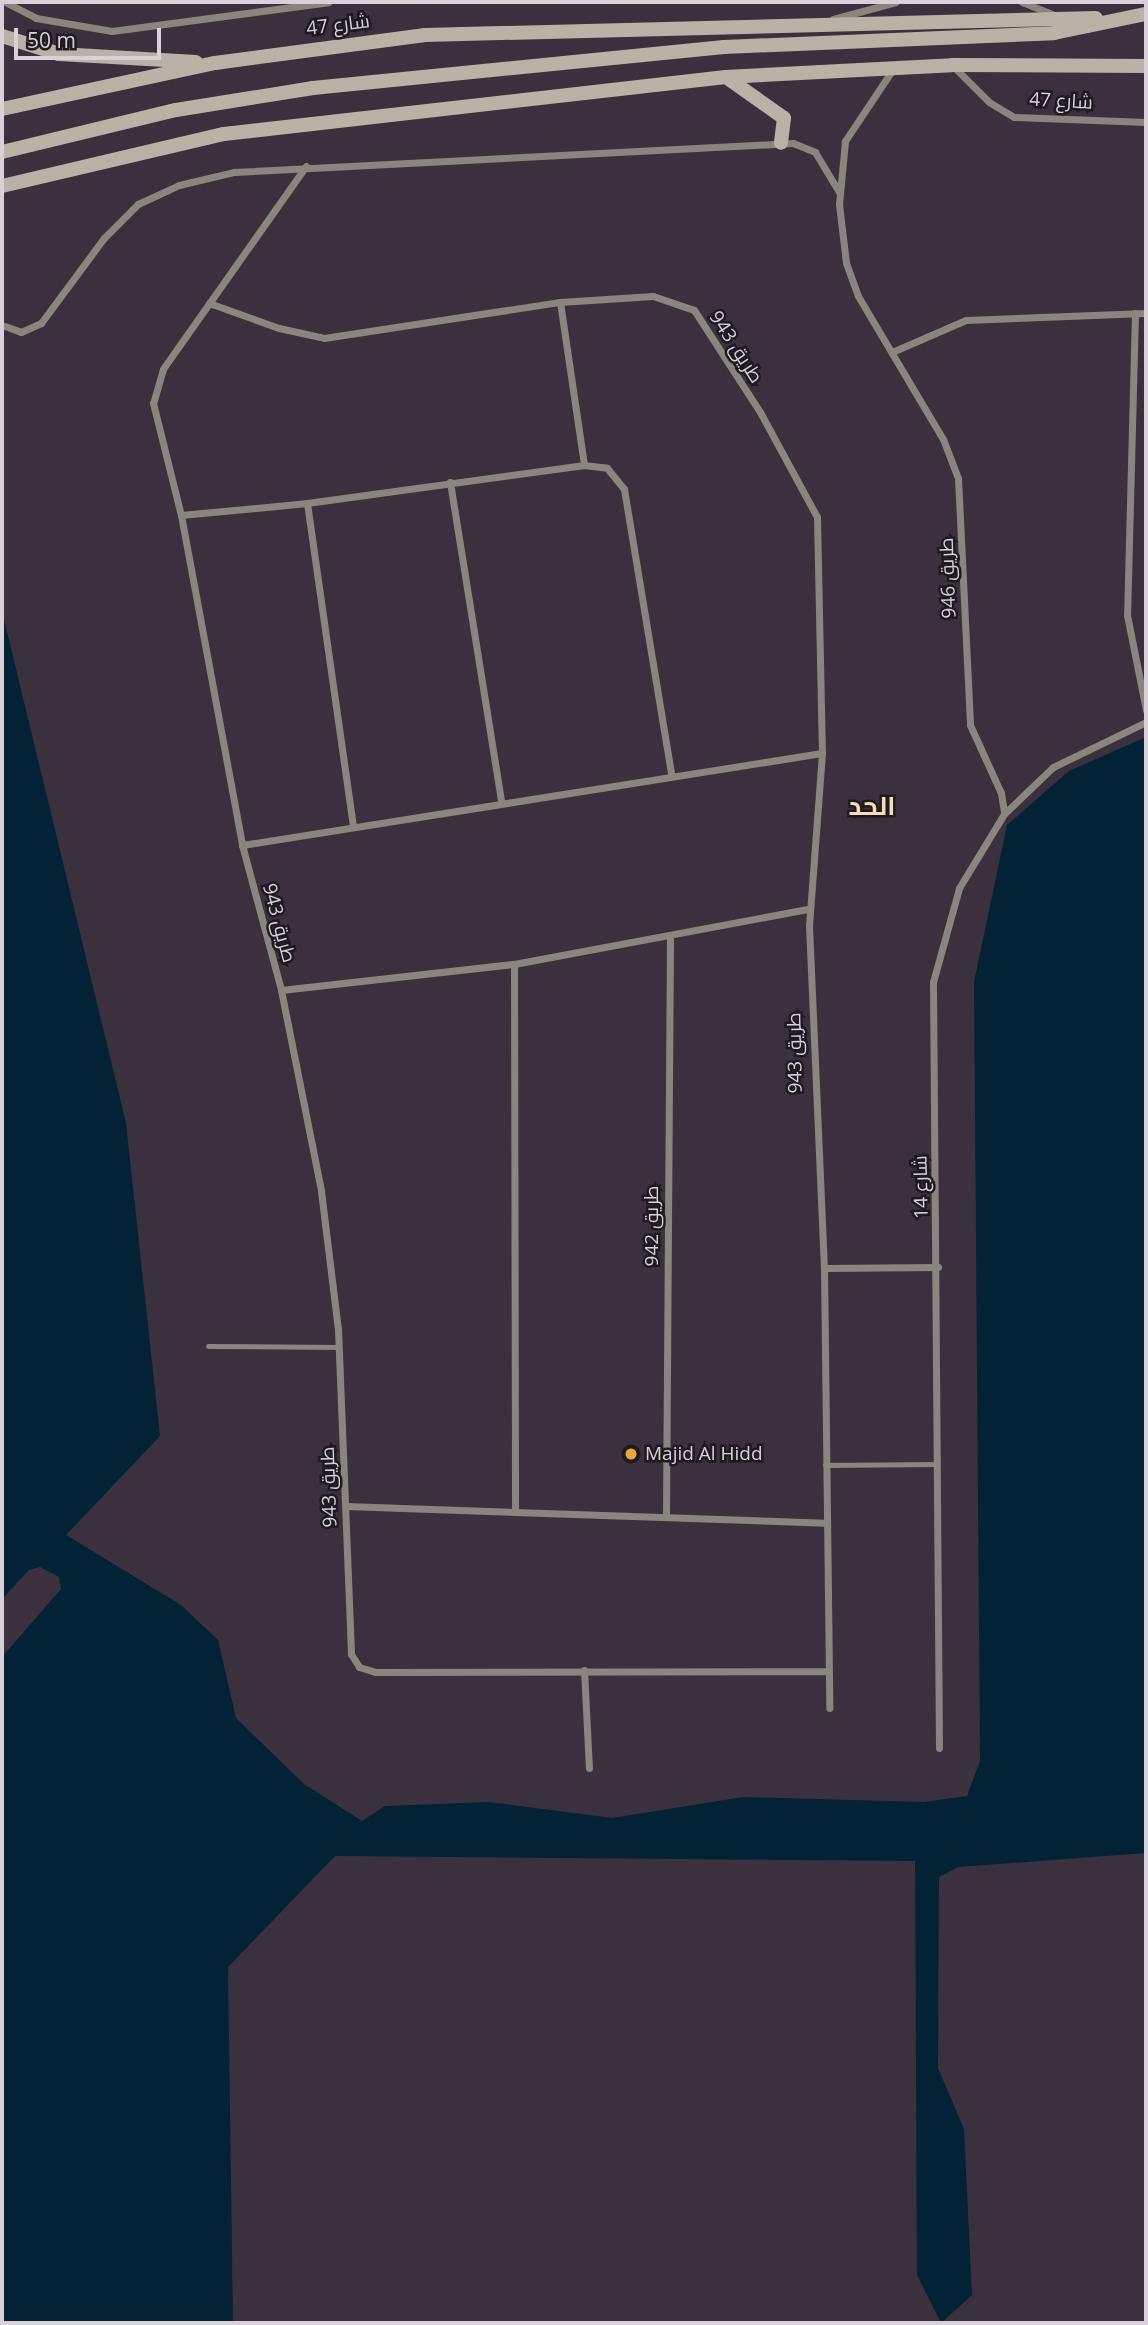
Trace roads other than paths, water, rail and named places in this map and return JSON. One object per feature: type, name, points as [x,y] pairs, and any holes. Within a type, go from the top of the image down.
[{"type":"street","points":[[5,2],[36,18],[112,31],[279,5],[328,2]]},
{"type":"street","points":[[810,24],[896,2]]},
{"type":"street","points":[[1023,2],[1066,20]]},
{"type":"street","points":[[2,152],[176,110],[313,88],[724,47],[1054,33],[1146,14]]},
{"type":"street","name":"شارع 47","points":[[2,109],[215,63],[425,35],[1066,20],[1146,14]]},
{"type":"street","points":[[2,36],[59,54],[215,63]]},
{"type":"street","name":"شارع 47","points":[[952,65],[989,102],[1014,117],[1146,122]]},
{"type":"street","name":"شارع 47","points":[[2,186],[224,134],[726,77],[952,65],[1146,66]]},
{"type":"street","name":"طريق 946","points":[[894,67],[851,126],[839,192],[846,263],[892,352],[943,439],[958,478],[970,725],[1001,793],[1004,814]]},
{"type":"street","points":[[726,77],[784,118],[782,143]]},
{"type":"street","points":[[2,325],[21,332],[34,329],[119,220],[156,194],[233,172],[306,166],[782,143],[815,152],[839,192]]},
{"type":"street","name":"طريق 943","points":[[306,166],[163,369],[154,391],[153,414],[181,515],[242,845],[281,990],[321,1191],[339,1347],[351,1654],[359,1667],[375,1672],[827,1671]]},
{"type":"street","name":"طريق 943","points":[[209,303],[279,328],[324,338],[560,302],[653,296],[694,310],[760,412],[817,517],[821,753],[809,909],[812,1099],[824,1268],[829,1708]]},
{"type":"street","points":[[560,302],[584,465]]},
{"type":"street","points":[[1135,313],[1127,615],[1146,710]]},
{"type":"street","points":[[892,352],[966,320],[1146,313]]},
{"type":"street","points":[[181,515],[307,503],[584,465],[607,468],[624,489],[671,773]]},
{"type":"street","points":[[450,482],[502,802]]},
{"type":"street","points":[[307,503],[353,827]]},
{"type":"street","name":"شارع 14","points":[[939,1748],[938,1267],[933,982],[959,888],[1004,814],[1053,766],[1146,722]]},
{"type":"street","points":[[242,845],[671,773],[821,753]]},
{"type":"street","points":[[281,990],[513,964],[670,938],[809,909]]},
{"type":"street","name":"طريق 942","points":[[666,1514],[670,938]]},
{"type":"street","points":[[513,964],[515,1508]]},
{"type":"street","points":[[824,1268],[938,1267]]},
{"type":"street","points":[[346,1506],[515,1508],[825,1523]]},
{"type":"street","points":[[584,1670],[589,1768]]},
{"type":"lane","points":[[208,1346],[339,1347]]},
{"type":"lane","points":[[825,1465],[937,1464]]},
{"type":"water","points":[[2,611],[126,1123],[160,1436],[66,1535],[181,1605],[218,1640],[236,1718],[304,1784],[362,1821],[385,1806],[488,1802],[612,1818],[743,1797],[924,1802],[967,1796],[980,1761],[974,982],[1007,825],[1069,771],[1146,737],[1146,1853],[958,1867],[939,1877],[938,2068],[964,2129],[972,2295],[941,2323],[917,2275],[915,1861],[335,1856],[228,1967],[233,2323],[2,2323],[2,1657],[61,1589],[59,1577],[40,1567],[29,1570],[2,1599]]},
{"type":"place","name":"Majid Al Hidd","points":[[631,1454]]},
{"type":"district","name":"الحد","points":[[872,806]]}]
